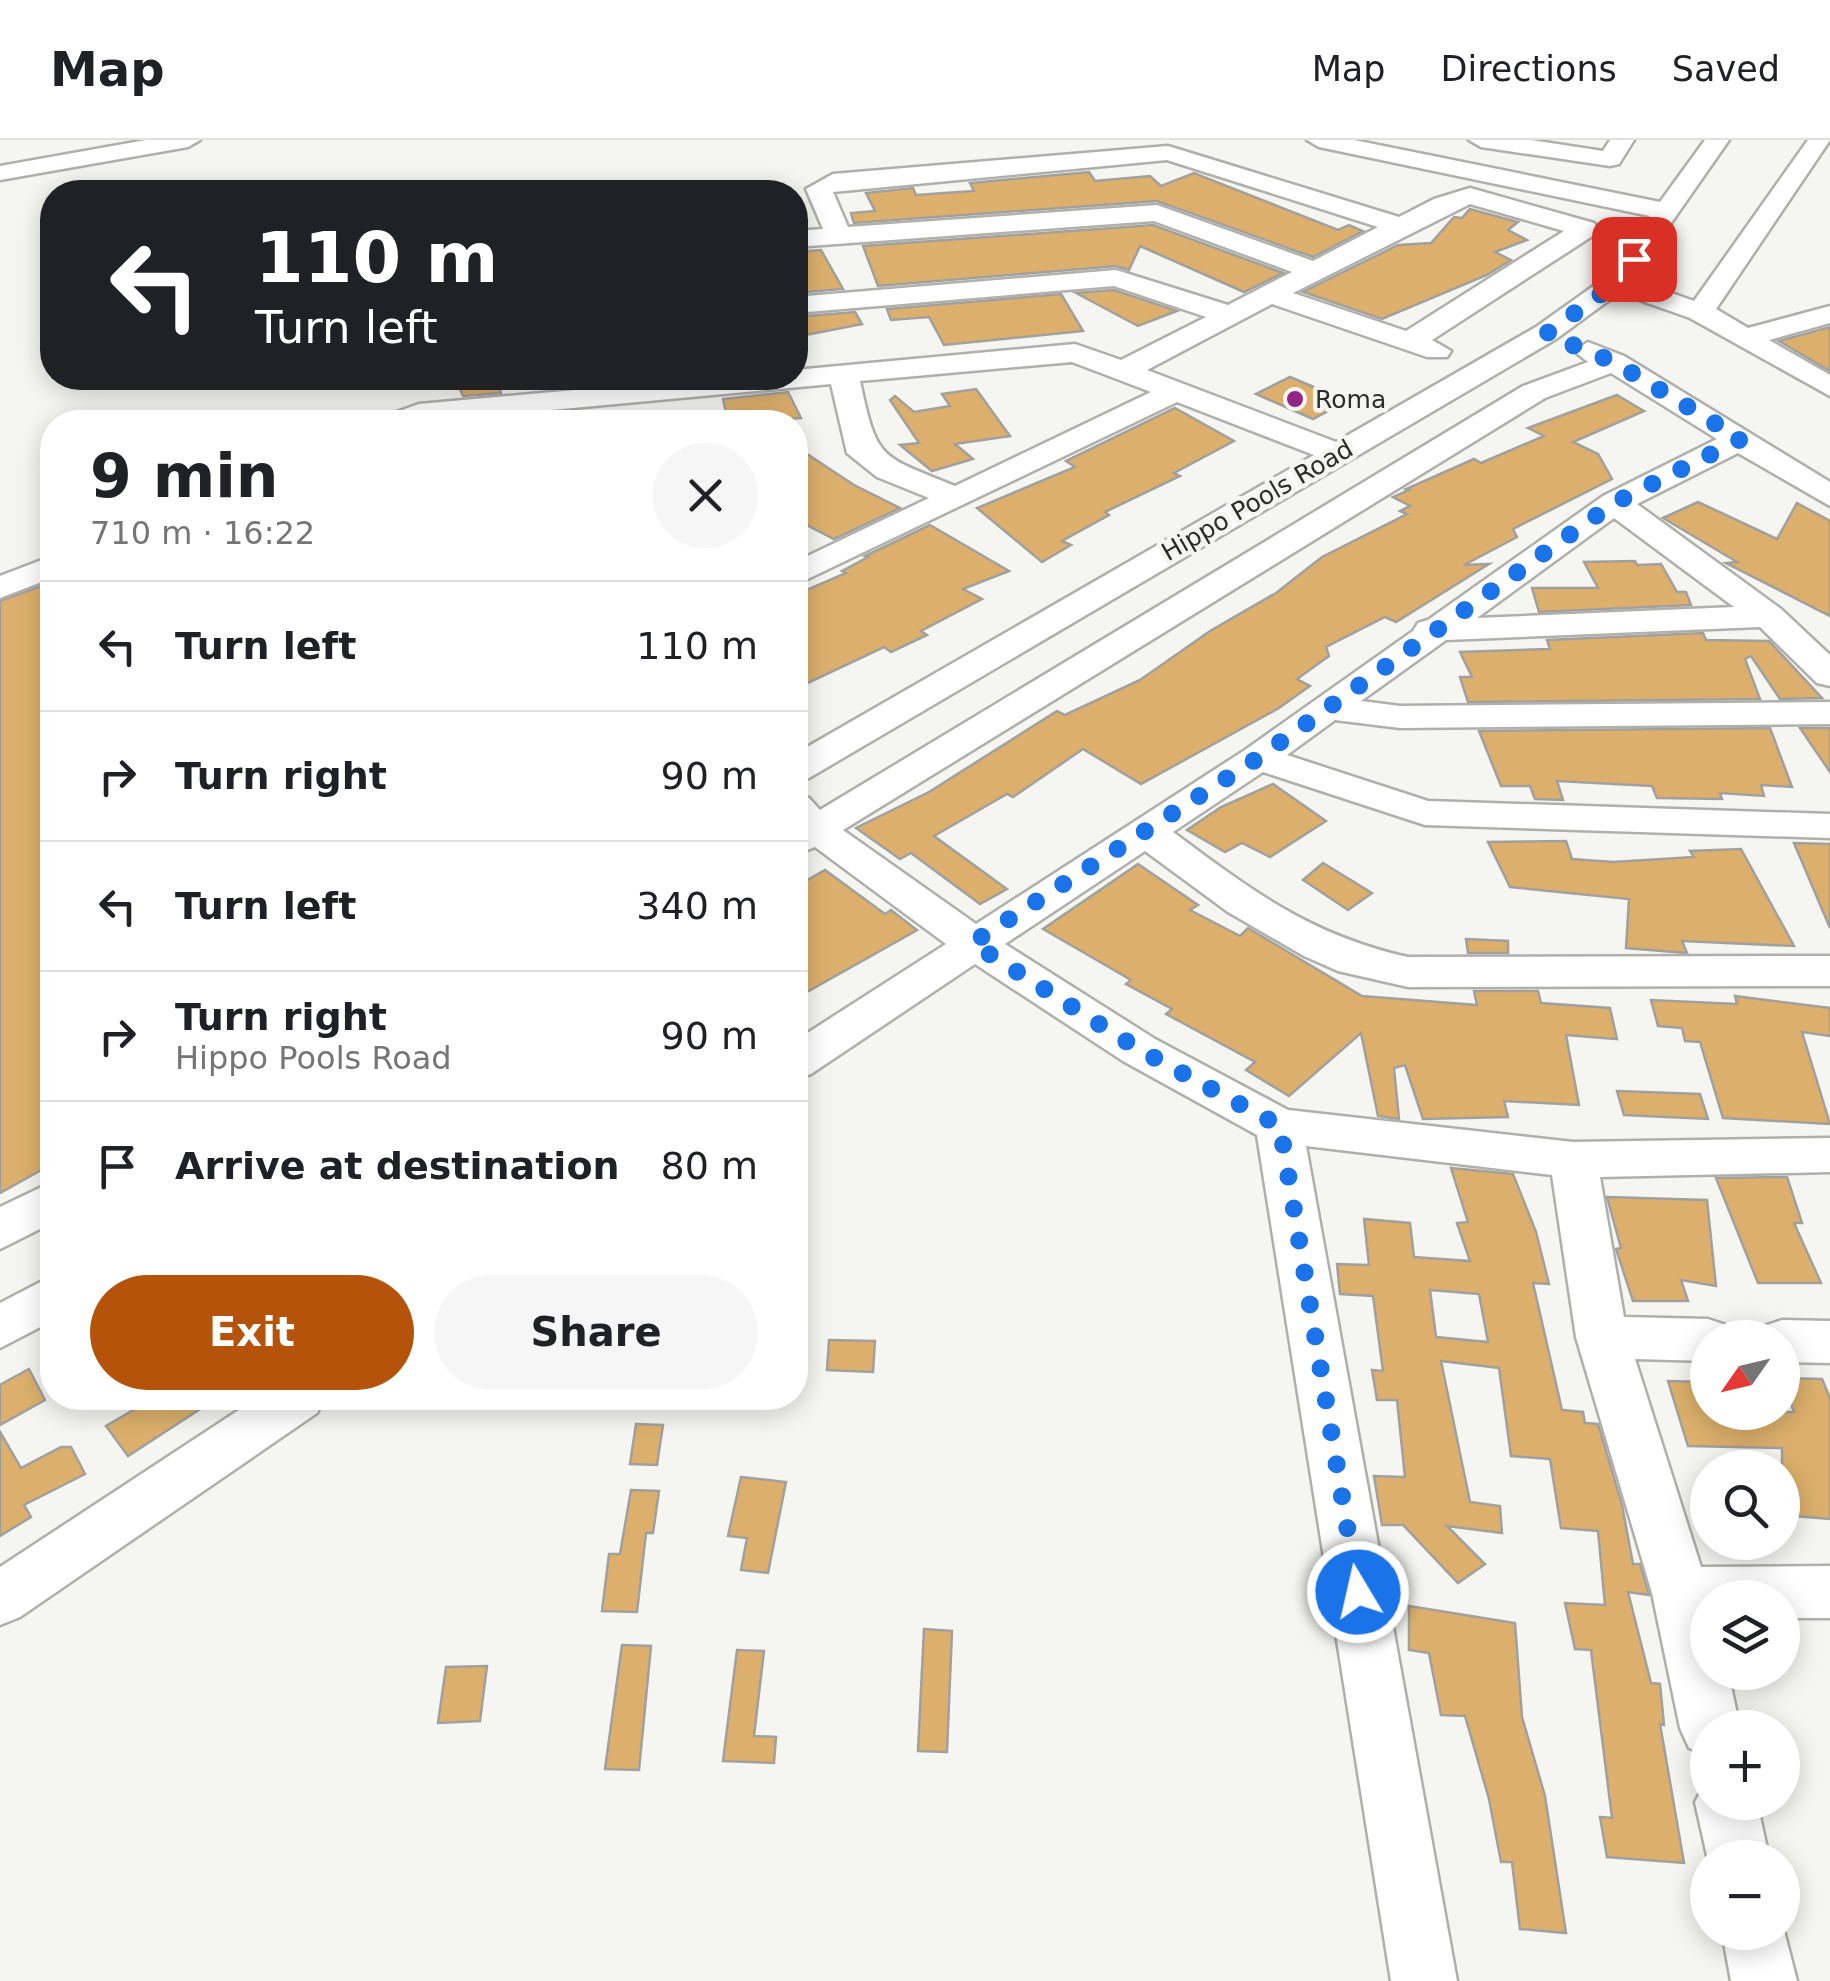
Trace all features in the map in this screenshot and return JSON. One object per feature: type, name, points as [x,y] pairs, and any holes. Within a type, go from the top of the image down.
[{"type":"street","points":[[0,173],[188,140]]},
{"type":"street","points":[[1319,140],[1669,212]]},
{"type":"street","points":[[1419,161],[1442,140]]},
{"type":"street","points":[[1481,140],[1610,159],[1622,140]]},
{"type":"street","name":"Hippo Pools Road","points":[[808,762],[1322,448],[1487,369],[1546,334],[1616,283],[1717,140]]},
{"type":"street","points":[[1700,312],[1820,140]]},
{"type":"street","points":[[840,236],[820,189],[833,182],[1168,152],[1398,224]]},
{"type":"street","points":[[1127,369],[1398,224],[1470,196],[1585,229],[1410,341]]},
{"type":"street","points":[[808,238],[1157,213],[1315,271]]},
{"type":"street","points":[[808,303],[1116,278],[1229,315]]},
{"type":"street","points":[[1616,283],[1700,312],[1830,388]]},
{"type":"street","points":[[1269,294],[1487,369]]},
{"type":"street","points":[[897,295],[922,346]]},
{"type":"street","points":[[1744,338],[1830,314]]},
{"type":"street","points":[[1546,334],[1614,362],[1830,496]]},
{"type":"street","points":[[808,379],[844,376],[922,346],[1075,353],[1127,369],[1322,448]]},
{"type":"street","points":[[808,822],[1518,402],[1614,362]]},
{"type":"street","points":[[844,376],[858,446],[888,470],[956,497]]},
{"type":"street","points":[[555,410],[695,390]]},
{"type":"street","points":[[808,569],[1177,391]]},
{"type":"street","points":[[808,1053],[1258,758],[1430,630],[1614,503],[1741,439]]},
{"type":"street","points":[[808,727],[1322,448]]},
{"type":"street","points":[[1614,503],[1768,616],[1830,676]]},
{"type":"street","points":[[808,547],[828,559]]},
{"type":"street","points":[[0,588],[40,571]]},
{"type":"street","points":[[1430,630],[1768,616]]},
{"type":"street","points":[[1326,708],[1400,717],[1830,713]]},
{"type":"street","points":[[1258,758],[1425,813],[1830,826]]},
{"type":"street","points":[[808,830],[972,943],[1140,1050],[1280,1126],[1573,1160],[1830,1155]]},
{"type":"street","points":[[1148,833],[1250,908],[1348,958],[1408,972],[1830,971]]},
{"type":"street","points":[[1280,1126],[1424,1981]]},
{"type":"street","points":[[1573,1160],[1602,1338],[1681,1593],[1706,1710]]},
{"type":"street","points":[[0,1230],[40,1207]]},
{"type":"street","points":[[0,1328],[40,1303]]},
{"type":"street","points":[[1602,1338],[1690,1340]]},
{"type":"street","points":[[1800,1341],[1830,1342]]},
{"type":"street","points":[[0,1599],[280,1410]]},
{"type":"street","points":[[1681,1593],[1830,1592]]},
{"type":"street","points":[[1758,1950],[1764,1981]]},
{"type":"building","points":[[1089,172],[1095,181],[1150,176],[1161,186],[1194,173],[1338,230],[1349,225],[1363,231],[1313,257],[1157,201],[854,223],[851,213],[875,211],[866,193],[913,188],[916,195],[974,191],[970,183]]},
{"type":"building","points":[[1470,209],[1518,222],[1508,230],[1527,240],[1495,252],[1511,260],[1487,275],[1382,319],[1303,292],[1398,245],[1431,243],[1454,217],[1462,218]]},
{"type":"building","points":[[1153,225],[1283,273],[1244,292],[1140,246],[1129,270],[1116,266],[878,286],[863,246]]},
{"type":"building","points":[[821,250],[843,289],[808,292],[808,251]]},
{"type":"building","points":[[1114,290],[1177,311],[1138,326],[1076,293]]},
{"type":"building","points":[[1061,294],[1083,331],[944,345],[929,317],[891,320],[887,309]]},
{"type":"building","points":[[855,312],[862,324],[808,334],[808,316]]},
{"type":"building","points":[[1830,327],[1830,371],[1779,341]]},
{"type":"building","points":[[1290,377],[1347,401],[1313,419],[1256,394]]},
{"type":"building","points":[[976,389],[1010,436],[955,444],[973,459],[932,471],[900,445],[919,443],[890,400],[895,396],[914,412],[950,406],[942,394]]},
{"type":"building","points":[[460,390],[501,393],[463,396]]},
{"type":"building","points":[[788,392],[797,410],[725,410],[723,399]]},
{"type":"building","points":[[1617,395],[1644,411],[1573,442],[1598,454],[1612,479],[1513,529],[1517,537],[1464,565],[1489,564],[1396,622],[1385,617],[1326,647],[1329,656],[1297,679],[1310,686],[1279,708],[1141,784],[1083,749],[1013,797],[1007,794],[934,836],[1007,889],[980,904],[911,853],[900,859],[856,828],[929,792],[1057,711],[1065,715],[1140,680],[1210,631],[1276,593],[1322,557],[1407,514],[1400,511],[1410,506],[1393,497],[1409,490],[1406,489],[1474,459],[1481,463],[1544,436],[1528,428]]},
{"type":"building","points":[[1175,408],[1234,441],[1174,473],[1180,476],[1105,512],[1109,515],[1062,541],[1071,545],[1042,562],[977,508],[1075,467],[1066,461]]},
{"type":"building","points":[[808,455],[854,485],[900,508],[834,539],[808,526]]},
{"type":"building","points":[[1698,502],[1777,539],[1797,503],[1830,521],[1830,616],[1726,563],[1737,562],[1663,518]]},
{"type":"building","points":[[930,525],[1009,571],[963,589],[982,599],[921,631],[927,635],[891,652],[884,647],[808,683],[808,589],[846,573],[842,571],[868,557],[865,556]]},
{"type":"building","points":[[1635,561],[1637,565],[1661,564],[1677,592],[1686,592],[1691,605],[1539,612],[1532,588],[1598,588],[1584,562]]},
{"type":"building","points":[[40,586],[40,1171],[0,1193],[0,601]]},
{"type":"building","points":[[1703,633],[1706,640],[1769,641],[1822,698],[1780,699],[1751,656],[1745,659],[1760,699],[1468,702],[1460,677],[1472,677],[1460,652],[1550,649],[1547,640]]},
{"type":"building","points":[[1770,728],[1792,787],[1761,785],[1764,796],[1720,793],[1722,799],[1657,798],[1652,786],[1557,781],[1563,800],[1535,799],[1530,786],[1501,786],[1479,731]]},
{"type":"building","points":[[1800,728],[1830,728],[1830,772]]},
{"type":"building","points":[[1273,784],[1326,821],[1270,857],[1242,843],[1225,852],[1187,830],[1221,807]]},
{"type":"building","points":[[1566,841],[1572,859],[1613,862],[1694,857],[1690,851],[1741,849],[1794,946],[1682,941],[1687,953],[1626,948],[1629,899],[1510,887],[1488,842]]},
{"type":"building","points":[[1794,843],[1830,844],[1830,928]]},
{"type":"building","points":[[1323,863],[1372,893],[1348,910],[1303,880]]},
{"type":"building","points":[[1138,864],[1198,905],[1190,910],[1240,936],[1248,928],[1362,996],[1477,1005],[1474,991],[1538,991],[1541,1003],[1610,1008],[1617,1039],[1566,1035],[1579,1105],[1504,1101],[1508,1117],[1423,1119],[1405,1065],[1394,1068],[1399,1119],[1378,1116],[1361,1033],[1289,1096],[1246,1070],[1255,1062],[1166,1014],[1172,1009],[1126,984],[1131,980],[1043,929]]},
{"type":"building","points":[[825,870],[885,914],[891,910],[917,930],[808,991],[808,880]]},
{"type":"building","points":[[1466,939],[1508,941],[1508,953],[1468,953]]},
{"type":"building","points":[[1735,996],[1830,1008],[1830,1036],[1802,1032],[1830,1124],[1723,1118],[1700,1042],[1685,1041],[1682,1028],[1658,1026],[1651,1000],[1737,1004]]},
{"type":"building","points":[[1617,1091],[1700,1094],[1708,1119],[1624,1115]]},
{"type":"building","points":[[1451,1168],[1513,1174],[1536,1232],[1549,1284],[1533,1283],[1562,1410],[1583,1412],[1585,1423],[1598,1424],[1622,1505],[1633,1564],[1640,1564],[1649,1595],[1628,1592],[1651,1683],[1660,1684],[1664,1725],[1660,1724],[1684,1863],[1607,1857],[1600,1817],[1612,1818],[1591,1650],[1575,1649],[1565,1603],[1605,1605],[1598,1531],[1561,1528],[1550,1459],[1511,1456],[1499,1368],[1441,1361],[1470,1502],[1500,1506],[1502,1533],[1447,1526],[1485,1564],[1458,1583],[1403,1525],[1382,1525],[1374,1476],[1405,1477],[1397,1400],[1377,1400],[1372,1370],[1383,1371],[1373,1296],[1340,1294],[1337,1264],[1369,1265],[1364,1219],[1410,1223],[1414,1257],[1470,1261],[1457,1223],[1468,1222]],"holes":[[[1430,1290],[1479,1294],[1488,1342],[1436,1337]]]},
{"type":"building","points":[[1787,1177],[1802,1223],[1794,1223],[1821,1283],[1758,1283],[1716,1178]]},
{"type":"building","points":[[1607,1197],[1707,1200],[1716,1286],[1681,1280],[1688,1301],[1633,1301],[1616,1249],[1621,1248]]},
{"type":"building","points":[[829,1340],[875,1341],[873,1372],[827,1370]]},
{"type":"building","points":[[29,1369],[40,1390],[40,1403],[0,1425],[0,1385]]},
{"type":"building","points":[[1800,1378],[1822,1379],[1830,1398],[1830,1519],[1800,1516],[1800,1450],[1688,1446],[1668,1381],[1690,1382],[1690,1430],[1800,1430]]},
{"type":"building","points":[[133,1410],[199,1410],[128,1456],[106,1426]]},
{"type":"building","points":[[636,1424],[663,1425],[657,1465],[630,1464]]},
{"type":"building","points":[[0,1432],[21,1468],[61,1447],[71,1447],[85,1474],[24,1505],[31,1517],[0,1536]]},
{"type":"building","points":[[741,1477],[786,1482],[768,1573],[741,1570],[747,1538],[728,1536]]},
{"type":"building","points":[[631,1490],[659,1491],[653,1533],[646,1533],[637,1612],[602,1611],[609,1554],[620,1554]]},
{"type":"building","points":[[1409,1606],[1515,1623],[1522,1717],[1545,1796],[1566,1933],[1520,1929],[1512,1862],[1501,1862],[1489,1799],[1465,1716],[1441,1715],[1429,1653],[1409,1650]]},
{"type":"building","points":[[924,1629],[952,1631],[947,1752],[918,1751]]},
{"type":"building","points":[[622,1645],[651,1646],[639,1770],[605,1769]]},
{"type":"building","points":[[737,1650],[764,1651],[754,1736],[776,1737],[774,1763],[723,1761]]},
{"type":"building","points":[[487,1666],[480,1721],[438,1723],[446,1667]]},
{"type":"place","name":"Roma","points":[[1295,399]]},
{"type":"route","points":[[1358,1592],[1280,1126],[1140,1050],[972,943],[1148,833],[1258,758],[1430,630],[1614,503],[1741,439],[1614,362],[1546,334],[1616,283],[1634,259]]}]
